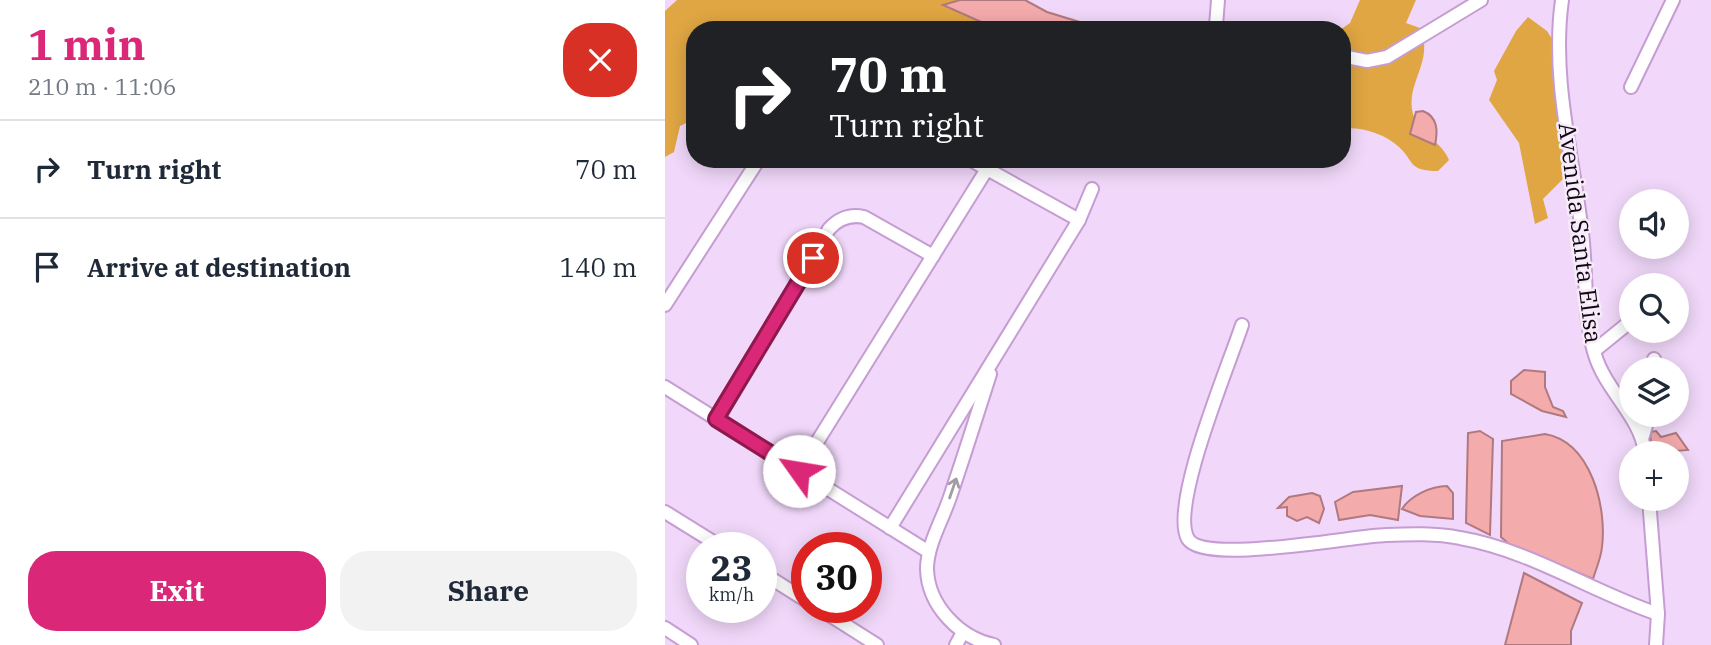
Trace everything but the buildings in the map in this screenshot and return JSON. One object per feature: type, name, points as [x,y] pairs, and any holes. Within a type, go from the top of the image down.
[{"type":"street","points":[[1216,21],[1217,0]]},
{"type":"street","points":[[1351,58],[1367,61],[1387,57],[1481,0]]},
{"type":"street","name":"Avenida Santa Elisa","points":[[1562,0],[1558,60],[1581,221],[1594,351],[1601,373],[1644,441]]},
{"type":"street","points":[[1631,87],[1673,0]]},
{"type":"street","points":[[665,305],[753,168]]},
{"type":"street","points":[[799,471],[987,169],[1079,220]]},
{"type":"street","points":[[890,528],[1079,220],[1092,189]]},
{"type":"street","points":[[716,419],[829,229],[838,221],[853,216],[864,217],[933,256]]},
{"type":"street","points":[[1242,326],[1188,482],[1184,520],[1188,539],[1194,545],[1203,550],[1240,551],[1385,535],[1462,538],[1545,566],[1618,601],[1658,614]]},
{"type":"street","points":[[1594,351],[1619,331]]},
{"type":"street","points":[[994,645],[963,632],[941,610],[932,592],[927,572],[929,552],[967,447],[995,357]]},
{"type":"street","points":[[665,387],[929,552]]},
{"type":"street","points":[[955,421],[964,428],[967,447]]},
{"type":"street","points":[[1643,436],[1646,427]]},
{"type":"street","points":[[943,441],[967,447]]},
{"type":"street","points":[[1650,511],[1658,614],[1656,645]]},
{"type":"street","points":[[665,512],[697,532]]},
{"type":"street","points":[[842,623],[877,645]]},
{"type":"street","points":[[665,628],[691,645]]},
{"type":"street","points":[[956,645],[963,632]]},
{"type":"shaded area","points":[[677,0],[995,0],[1029,21],[686,21],[686,123],[680,126],[674,152],[665,157],[665,11]]},
{"type":"shaded area","points":[[960,0],[1025,0],[1047,12],[1076,21],[979,21],[943,5]]},
{"type":"shaded area","points":[[1360,0],[1416,0],[1406,23],[1420,28],[1424,40],[1422,62],[1413,92],[1413,114],[1420,127],[1446,153],[1449,160],[1438,171],[1428,171],[1413,165],[1399,147],[1380,135],[1351,129],[1351,21]]},
{"type":"shaded area","points":[[1528,17],[1547,31],[1554,42],[1568,174],[1543,199],[1548,218],[1535,224],[1519,143],[1489,100],[1497,80],[1494,71],[1516,31]]},
{"type":"shaded area","points":[[1423,111],[1432,117],[1436,125],[1435,145],[1410,134],[1416,112]]},
{"type":"shaded area","points":[[1524,370],[1545,372],[1545,387],[1553,407],[1563,411],[1566,417],[1542,411],[1511,394],[1511,381]]},
{"type":"shaded area","points":[[1480,431],[1493,439],[1490,535],[1466,523],[1468,433]]},
{"type":"shaded area","points":[[1656,431],[1661,437],[1676,433],[1682,441],[1651,441],[1650,432]]},
{"type":"shaded area","points":[[1545,434],[1574,449],[1593,478],[1602,514],[1603,531],[1601,551],[1593,579],[1509,544],[1501,537],[1502,441]]},
{"type":"shaded area","points":[[1402,486],[1398,520],[1370,515],[1339,520],[1335,502],[1353,492]]},
{"type":"shaded area","points":[[1447,486],[1453,493],[1453,519],[1420,516],[1402,509],[1421,493]]},
{"type":"shaded area","points":[[1312,493],[1320,496],[1324,509],[1319,523],[1307,517],[1297,521],[1287,516],[1287,507],[1278,508],[1289,497]]},
{"type":"shaded area","points":[[1524,573],[1582,603],[1571,631],[1571,645],[1505,645]]},
{"type":"route","points":[[799,471],[716,419],[813,258]]}]
